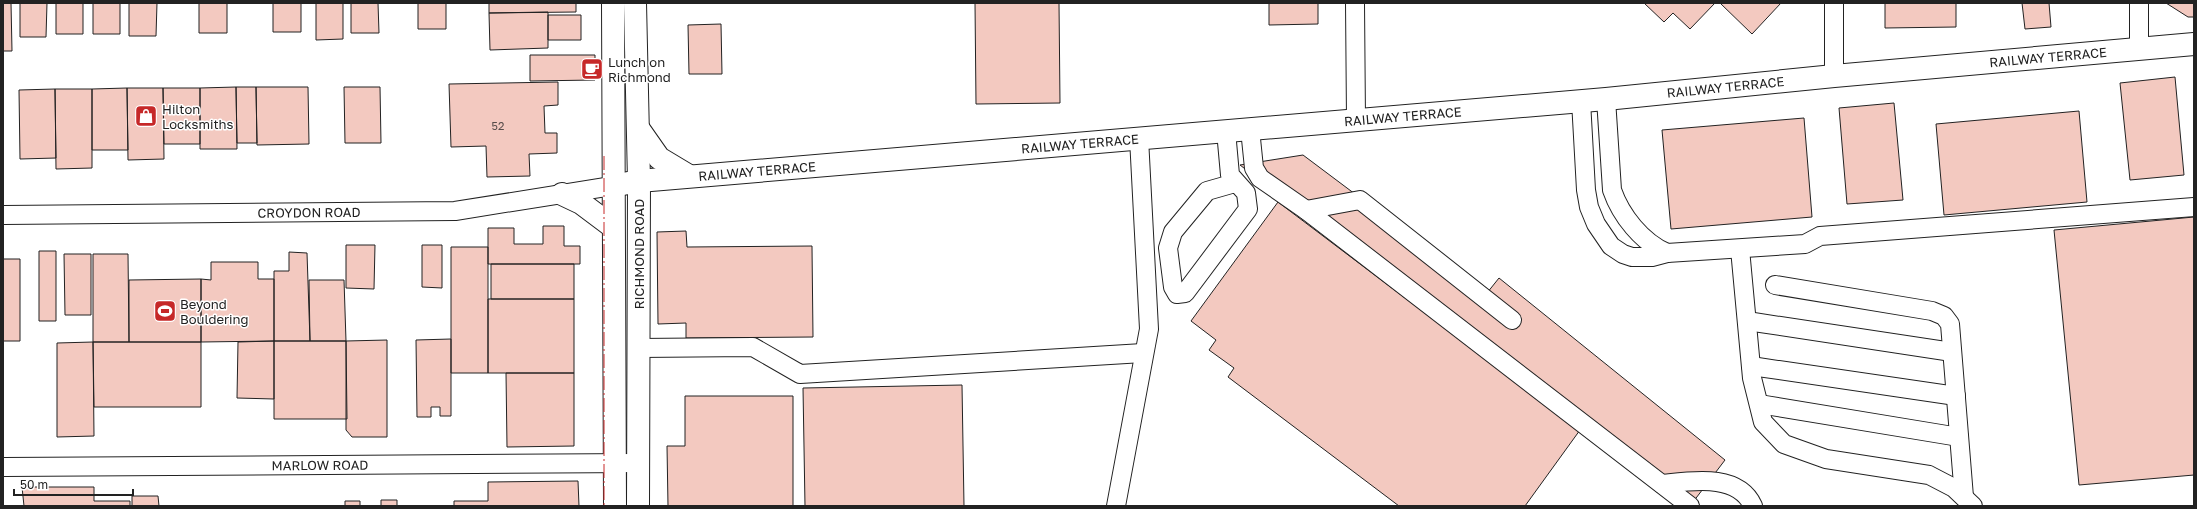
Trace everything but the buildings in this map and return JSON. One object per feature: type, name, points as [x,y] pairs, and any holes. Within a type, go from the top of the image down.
[{"type":"main road","name":"RICHMOND ROAD","points":[[613,3],[612,186],[615,506]]},
{"type":"main road","name":"RICHMOND ROAD","points":[[635,3],[639,181],[638,506]]},
{"type":"main road","name":"RAILWAY TERRACE","points":[[612,186],[639,181],[1606,99],[1834,76],[2194,44]]},
{"type":"main road","points":[[638,128],[659,158],[684,177],[657,191],[643,207],[639,221]]},
{"type":"main road","points":[[562,194],[581,203],[613,227]]},
{"type":"street","points":[[1355,3],[1356,120]]},
{"type":"street","points":[[1834,3],[1834,76]]},
{"type":"street","points":[[2139,3],[2139,50]]},
{"type":"street","points":[[1606,99],[1612,190],[1617,204],[1641,235],[1654,247],[1667,253]]},
{"type":"street","points":[[1581,101],[1586,190],[1589,207],[1596,224],[1611,246],[1632,258],[1652,257],[1667,253],[1805,244],[1820,236],[2194,207]]},
{"type":"street","points":[[1250,129],[1254,168],[1260,178],[1306,210],[1690,506]]},
{"type":"street","points":[[1226,131],[1230,175],[1235,183],[1246,193],[1248,209],[1185,293],[1178,294],[1173,287],[1168,248],[1172,232],[1207,191],[1235,183]]},
{"type":"street","points":[[1116,506],[1149,329],[1140,138]]},
{"type":"street","name":"CROYDON ROAD","points":[[3,215],[455,211],[612,186]]},
{"type":"street","points":[[1306,210],[1360,200],[1512,320]]},
{"type":"street","points":[[1740,248],[1751,366],[1763,422],[1784,444],[1826,459],[1929,474],[1954,488],[1969,502]]},
{"type":"street","points":[[1775,285],[1932,311],[1944,316],[1950,324],[1959,437],[1969,502]]},
{"type":"street","points":[[1747,321],[1952,352]]},
{"type":"street","points":[[638,348],[753,347],[800,374],[1144,353]]},
{"type":"street","points":[[1751,366],[1956,396]]},
{"type":"street","points":[[1759,404],[1959,437]]},
{"type":"street","name":"MARLOW ROAD","points":[[3,467],[638,463]]},
{"type":"street","points":[[1662,484],[1714,482],[1731,485],[1748,496],[1753,506]]},
{"type":"power","points":[[604,156],[604,506]]},
{"type":"place","name":"Lunch on Richmond","points":[[592,69]]},
{"type":"place","name":"Hilton Locksmiths","points":[[146,116]]},
{"type":"place","name":"Beyond Bouldering","points":[[165,311]]}]
